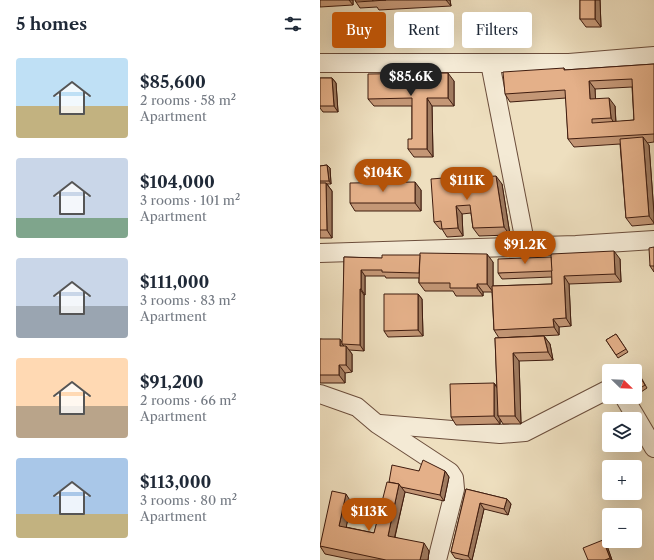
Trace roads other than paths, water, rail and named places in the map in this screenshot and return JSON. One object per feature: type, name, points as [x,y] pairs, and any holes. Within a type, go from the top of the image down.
[{"type":"street","points":[[320,63],[569,63],[654,56]]},
{"type":"street","points":[[490,63],[526,247]]},
{"type":"street","points":[[320,253],[526,247],[654,240]]},
{"type":"street","points":[[377,424],[500,434],[525,432],[602,393]]},
{"type":"street","points":[[320,394],[357,408],[377,424],[450,472],[454,478],[455,489],[436,560]]},
{"type":"street","points":[[628,404],[654,448]]}]
